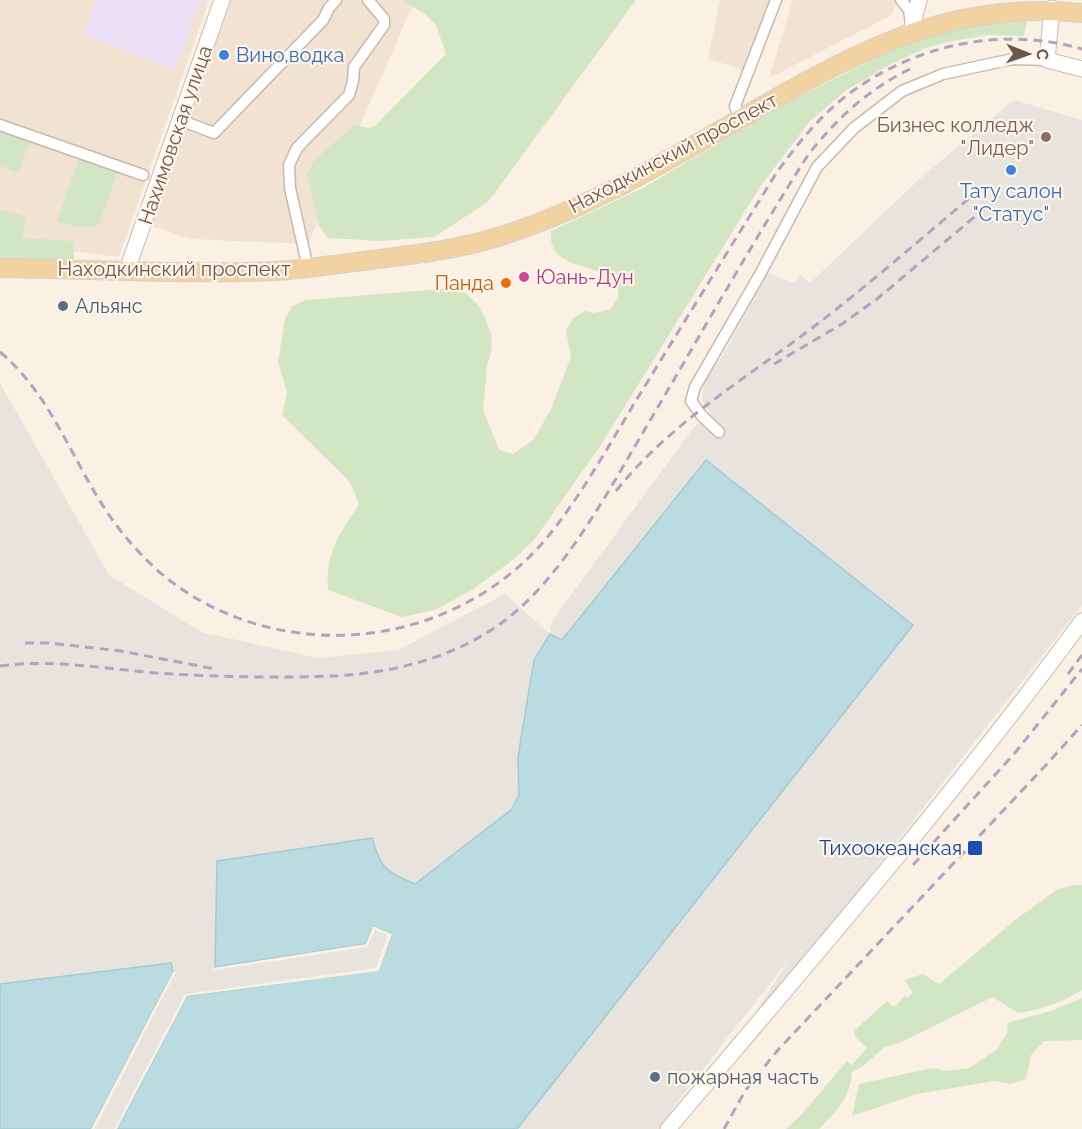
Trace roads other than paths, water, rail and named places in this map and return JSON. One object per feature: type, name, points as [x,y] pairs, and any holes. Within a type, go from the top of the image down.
[{"type":"main road","name":"Находкинский проспект","points":[[0,268],[238,272],[308,268],[428,253],[507,234],[574,207],[616,187],[847,58],[912,27],[937,18],[976,9],[1014,6],[1052,8],[1082,13]]},
{"type":"street","name":"Нахимовская улица","points":[[127,270],[222,0]]},
{"type":"street","points":[[180,120],[214,133],[323,20],[336,0]]},
{"type":"street","points":[[308,268],[290,188],[289,165],[297,148],[349,94],[354,81],[354,67],[384,25],[384,19],[368,0]]},
{"type":"street","points":[[740,119],[735,106],[776,0]]},
{"type":"street","points":[[901,0],[909,10],[912,27]]},
{"type":"street","points":[[912,27],[919,0]]},
{"type":"street","points":[[1047,60],[1052,8]]},
{"type":"street","points":[[719,432],[702,416],[691,401],[695,387],[759,276],[817,167],[854,128],[902,91],[943,74],[1014,59],[1047,60],[1082,69]]},
{"type":"street","points":[[0,125],[143,175]]},
{"type":"street","points":[[668,1129],[905,849],[1016,710],[1082,621]]},
{"type":"water","points":[[706,460],[913,625],[517,1129],[117,1129],[187,996],[379,970],[392,934],[373,926],[366,944],[215,967],[217,861],[372,838],[378,856],[386,868],[391,873],[415,884],[511,810],[519,795],[518,757],[534,660],[550,634],[562,640]]},
{"type":"water","points":[[171,963],[173,972],[91,1129],[0,1129],[0,984]]},
{"type":"railway","points":[[0,352],[18,369],[47,407],[94,491],[120,530],[148,562],[182,589],[219,610],[279,630],[322,635],[352,635],[411,625],[467,603],[492,587],[516,569],[553,530],[594,470],[777,172],[807,134],[841,100],[867,81],[895,66],[955,45],[987,40],[1019,39],[1051,42],[1082,49]]},
{"type":"railway","points":[[0,666],[43,663],[192,675],[334,676],[398,668],[440,656],[479,638],[520,608],[563,560],[582,533],[808,155],[855,105],[882,85],[912,68]]},
{"type":"railway","points":[[616,491],[638,466],[685,422],[837,309],[978,191]]},
{"type":"railway","points":[[774,364],[842,324],[877,299],[997,198]]},
{"type":"railway","points":[[25,643],[49,643],[121,651],[215,669]]},
{"type":"railway","points":[[1068,674],[1082,655]]},
{"type":"railway","points":[[913,865],[1014,754],[1082,669]]},
{"type":"railway","points":[[724,1129],[745,1091],[777,1051],[1082,725]]},
{"type":"place","name":"Вино,водка","points":[[224,55]]},
{"type":"place","name":"Бизнес колледж \"Лидер\"","points":[[1046,137]]},
{"type":"place","name":"Тату салон \"Статус\"","points":[[1011,170]]},
{"type":"place","name":"Юань-Дун","points":[[524,277]]},
{"type":"place","name":"Панда","points":[[506,283]]},
{"type":"place","name":"Альянс","points":[[63,306]]},
{"type":"place","name":"Тихоокеанская","points":[[975,848]]},
{"type":"place","name":"пожарная часть","points":[[655,1077]]}]
